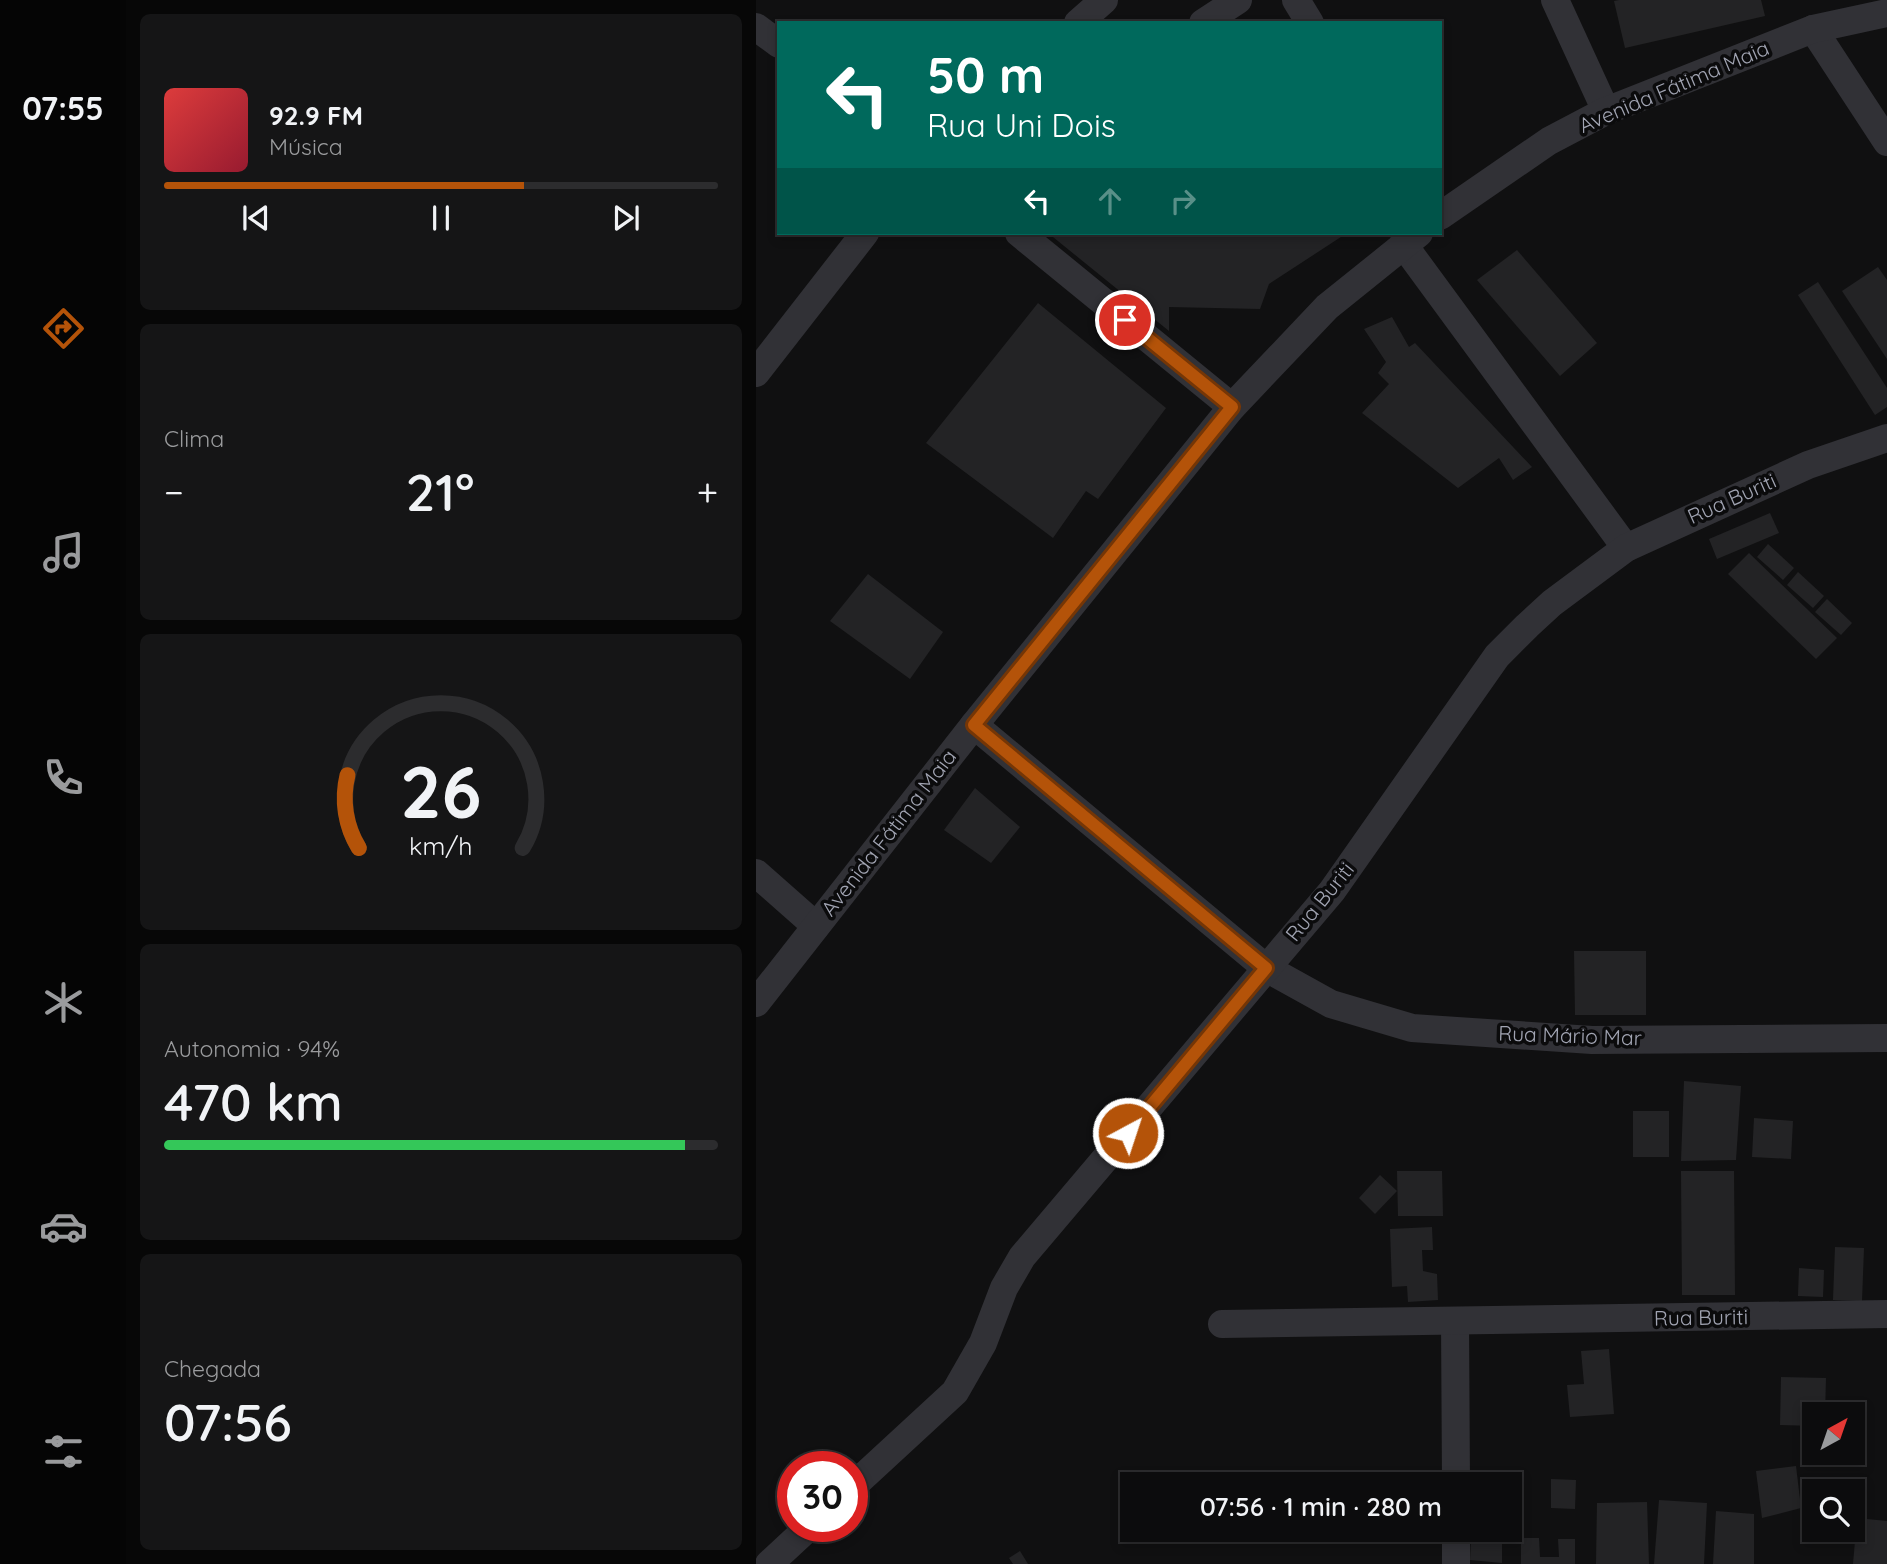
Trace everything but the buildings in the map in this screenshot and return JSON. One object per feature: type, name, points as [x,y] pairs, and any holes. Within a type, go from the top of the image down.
[{"type":"street","points":[[1080,21],[1104,0]]},
{"type":"street","points":[[1206,21],[1238,0]]},
{"type":"street","points":[[1555,0],[1606,111]]},
{"type":"street","name":"Avenida Fátima Maia","points":[[1443,210],[1549,141],[1606,111],[1813,29],[1887,13]]},
{"type":"street","points":[[756,27],[777,43]]},
{"type":"street","points":[[1813,29],[1887,142]]},
{"type":"street","points":[[756,373],[863,235]]},
{"type":"street","points":[[1021,235],[1232,407]]},
{"type":"street","points":[[1411,239],[1626,548]]},
{"type":"street","name":"Avenida Fátima Maia","points":[[756,1003],[974,725],[1232,407],[1327,307],[1411,239]]},
{"type":"street","name":"Rua Buriti","points":[[868,1472],[955,1392],[983,1343],[1004,1288],[1022,1257],[1332,891],[1497,656],[1552,603],[1626,548],[1808,465],[1887,438]]},
{"type":"street","name":"Rua Mário Mar","points":[[974,725],[1266,968],[1331,1004],[1412,1028],[1592,1040],[1887,1038]]},
{"type":"street","points":[[756,873],[816,926]]},
{"type":"street","name":"Rua Buriti","points":[[1222,1324],[1887,1314]]},
{"type":"street","points":[[1455,1321],[1456,1472]]},
{"type":"street","points":[[769,1564],[793,1542]]},
{"type":"street","points":[[1456,1542],[1456,1564]]},
{"type":"route","points":[[1125,320],[1232,407],[974,725],[1266,968],[1128,1133]]}]
